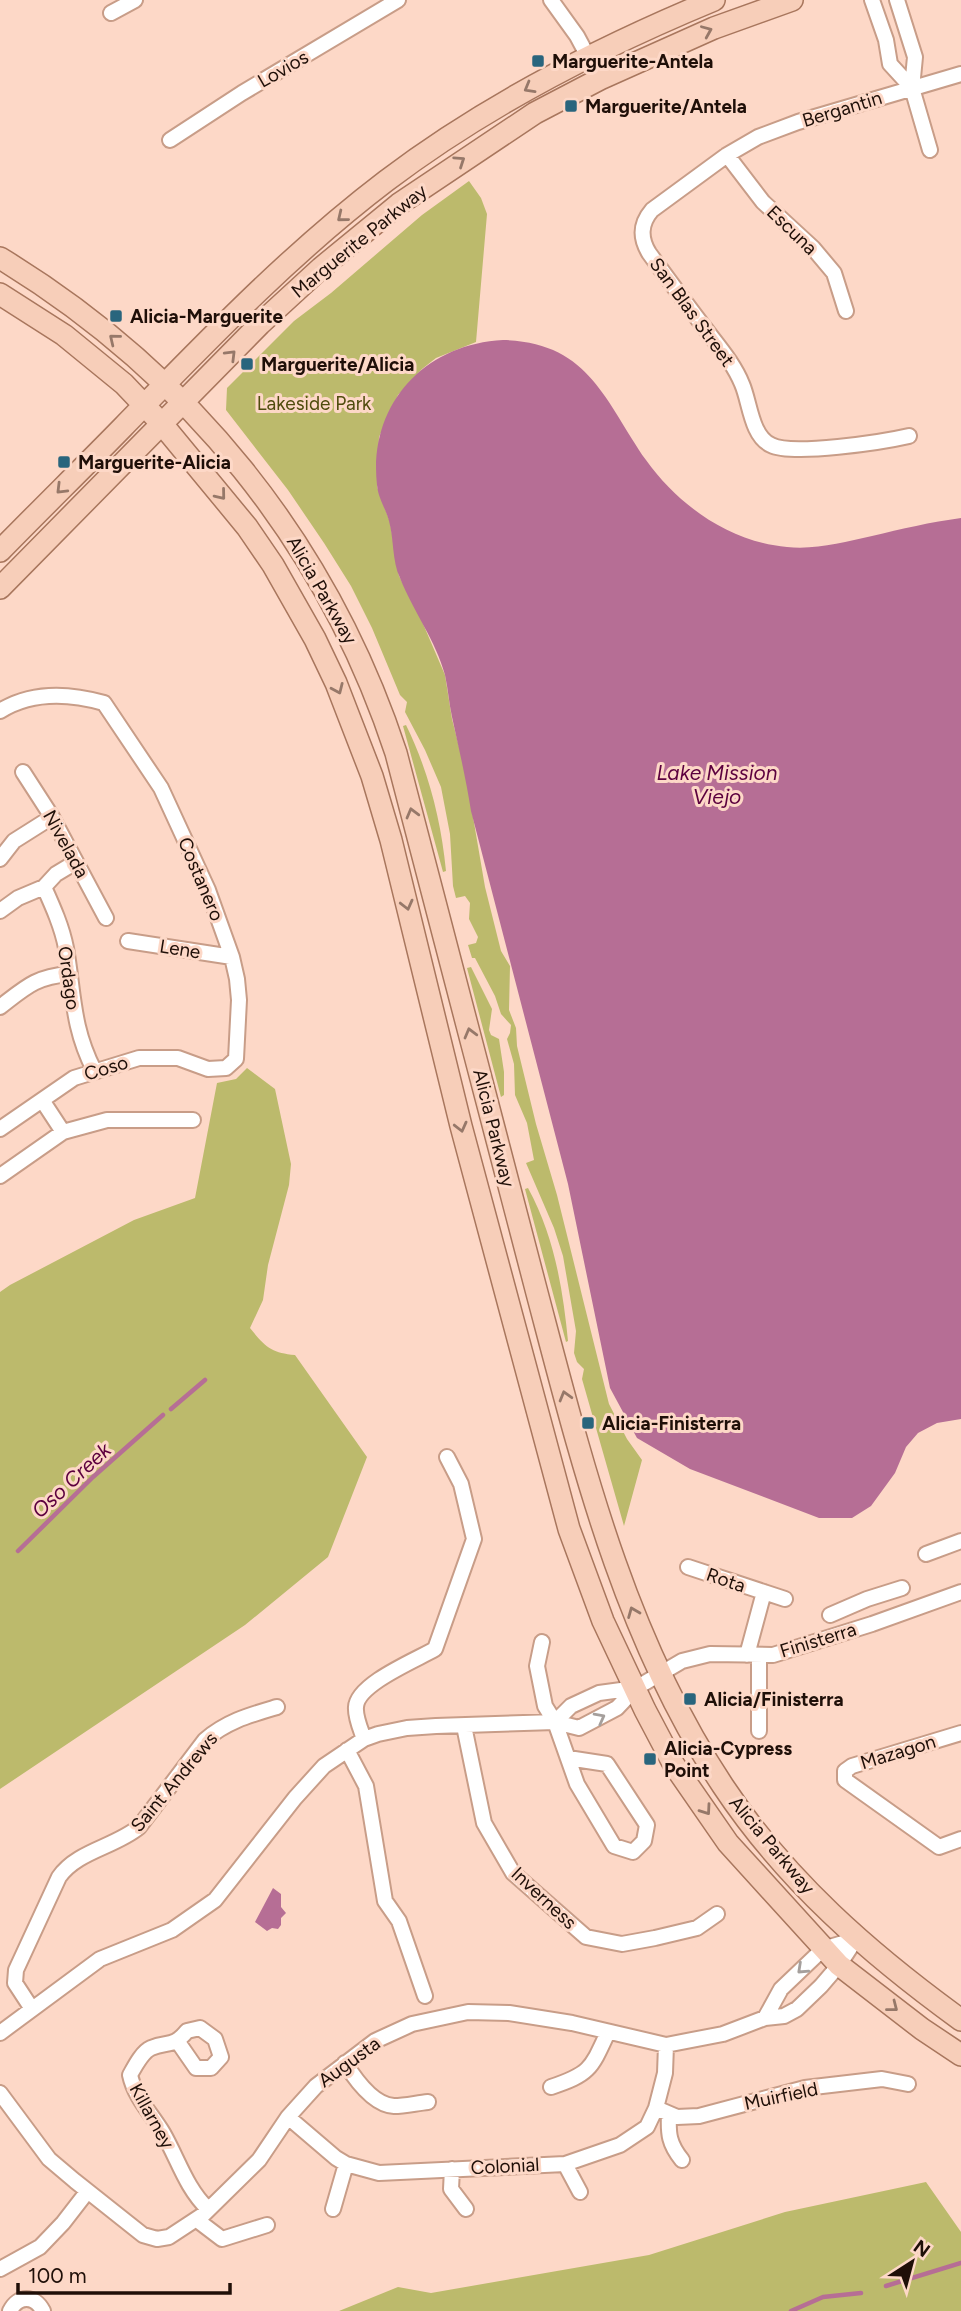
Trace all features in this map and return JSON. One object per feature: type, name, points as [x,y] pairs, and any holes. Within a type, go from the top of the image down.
[{"type":"main road","name":"Marguerite Parkway","points":[[0,551],[289,262],[386,181],[475,120],[588,55],[714,0]]},
{"type":"main road","name":"Marguerite Parkway","points":[[0,588],[182,403],[321,268],[399,204],[535,113],[600,79],[714,28],[792,0]]},
{"type":"main road","name":"Alicia Parkway","points":[[0,258],[119,342],[234,457],[296,542],[341,619],[380,706],[410,806],[557,1370],[614,1564],[659,1675],[723,1786],[764,1842],[856,1939],[961,2020]]},
{"type":"main road","name":"Alicia Parkway","points":[[0,294],[64,335],[124,384],[162,424],[233,509],[273,565],[315,639],[358,736],[391,840],[461,1126],[569,1529],[603,1621],[674,1765],[728,1843],[823,1949],[839,1965],[922,2029],[961,2055]]},
{"type":"street","points":[[111,13],[135,0]]},
{"type":"street","name":"Lovios","points":[[170,140],[242,93],[398,0]]},
{"type":"street","points":[[551,0],[588,55],[600,79]]},
{"type":"street","points":[[872,0],[890,64],[912,88]]},
{"type":"street","points":[[897,0],[915,57],[912,88],[930,150]]},
{"type":"street","points":[[887,50],[910,43]]},
{"type":"street","name":"Bergantin","points":[[727,155],[758,137],[798,122],[961,74]]},
{"type":"street","name":"Escuna","points":[[727,155],[763,202],[813,248],[834,273],[846,311]]},
{"type":"street","name":"San Blas Street","points":[[727,155],[652,211],[643,224],[642,235],[649,253],[729,360],[742,382],[761,437],[773,446],[792,449],[877,443],[909,436]]},
{"type":"street","name":"Costanero","points":[[0,711],[10,705],[48,695],[78,695],[104,703],[161,788],[208,890],[232,957],[239,1000],[236,1059],[226,1068]]},
{"type":"street","name":"Nivelada","points":[[23,772],[52,817],[106,918]]},
{"type":"street","points":[[0,859],[14,841],[52,817]]},
{"type":"street","points":[[0,911],[18,898],[44,887],[56,874],[76,863]]},
{"type":"street","name":"Ordago","points":[[44,887],[58,918],[66,947],[77,1030],[94,1070]]},
{"type":"street","name":"Lene","points":[[128,941],[232,957]]},
{"type":"street","points":[[0,1007],[46,976],[69,974]]},
{"type":"street","name":"Coso","points":[[0,1129],[74,1077],[94,1070],[139,1058],[178,1058],[208,1069],[226,1068]]},
{"type":"street","points":[[42,1100],[63,1132]]},
{"type":"street","points":[[0,1175],[63,1132],[107,1120],[193,1120]]},
{"type":"street","points":[[364,1740],[356,1712],[358,1697],[378,1680],[435,1649],[474,1539],[461,1484],[447,1457]]},
{"type":"street","points":[[926,1554],[961,1541]]},
{"type":"street","name":"Rota","points":[[688,1567],[785,1599]]},
{"type":"street","points":[[830,1615],[902,1588]]},
{"type":"street","name":"Rota","points":[[759,1731],[753,1655],[764,1592]]},
{"type":"street","name":"Finisterra","points":[[636,1688],[682,1661],[710,1654],[773,1655],[961,1592]]},
{"type":"street","points":[[867,1599],[872,1624]]},
{"type":"street","points":[[542,1642],[537,1666],[545,1706],[555,1723],[577,1784],[614,1846],[633,1852],[644,1841],[647,1825],[607,1765],[568,1758]]},
{"type":"street","points":[[555,1723],[571,1706],[599,1693],[636,1688]]},
{"type":"street","points":[[0,2033],[100,1959],[172,1930],[215,1900],[295,1798],[324,1766],[364,1740],[407,1728],[555,1723],[579,1728],[617,1708],[636,1688]]},
{"type":"street","name":"Saint Andrews","points":[[32,2009],[15,1983],[16,1970],[59,1877],[66,1868],[81,1858],[125,1839],[139,1827],[205,1740],[216,1730],[237,1718],[276,1707]]},
{"type":"street","name":"Inverness","points":[[464,1726],[484,1822],[513,1873],[586,1937],[622,1944],[655,1938],[697,1928],[717,1913]]},
{"type":"street","name":"Mazagon","points":[[957,1841],[939,1847],[845,1780],[845,1771],[852,1766],[961,1732]]},
{"type":"street","points":[[347,1750],[366,1786],[385,1901],[399,1921],[425,1996]]},
{"type":"street","points":[[765,2018],[781,1989],[823,1949],[856,1939]]},
{"type":"street","name":"Augusta","points":[[87,2192],[143,2235],[158,2239],[169,2237],[197,2220],[259,2160],[288,2117],[316,2086],[375,2041],[412,2024],[468,2012],[509,2012],[666,2045],[723,2034],[765,2018],[785,2016],[797,2009],[839,1965],[856,1939]]},
{"type":"street","points":[[551,2087],[580,2077],[594,2060],[608,2032]]},
{"type":"street","name":"Killarney","points":[[178,2042],[149,2048],[130,2075],[132,2085],[163,2133],[195,2196],[208,2209]]},
{"type":"street","name":"Colonial","points":[[288,2117],[335,2158],[346,2164],[379,2173],[565,2164],[620,2145],[647,2127],[663,2111],[666,2045]]},
{"type":"street","points":[[345,2063],[358,2083],[374,2097],[391,2106],[428,2102]]},
{"type":"street","name":"Muirfield","points":[[663,2111],[677,2117],[699,2116],[805,2088],[882,2080],[908,2084]]},
{"type":"street","points":[[0,2269],[40,2247],[87,2192],[49,2159],[1,2097]]},
{"type":"street","points":[[663,2111],[668,2136],[682,2160]]},
{"type":"street","points":[[333,2209],[346,2164]]},
{"type":"street","points":[[565,2164],[580,2192]]},
{"type":"street","points":[[452,2169],[452,2189],[466,2209]]},
{"type":"street","points":[[197,2220],[222,2239],[267,2225]]},
{"type":"street","points":[[10,2311],[19,2300],[29,2299],[41,2306],[43,2311]]},
{"type":"green space","name":"Lakeside Park","points":[[469,181],[481,198],[487,214],[476,342],[436,358],[398,395],[379,437],[377,487],[390,522],[399,576],[445,675],[485,887],[501,951],[510,966],[509,1010],[516,1028],[517,1046],[609,1404],[627,1439],[642,1460],[624,1526],[582,1379],[584,1369],[577,1362],[574,1353],[576,1331],[563,1256],[526,1163],[534,1160],[527,1123],[515,1095],[514,1064],[507,1039],[511,1025],[501,1014],[495,996],[475,958],[472,958],[468,945],[476,943],[478,937],[469,919],[470,903],[465,896],[456,898],[453,886],[450,834],[441,787],[405,712],[407,702],[400,695],[351,586],[288,490],[226,410],[227,388],[294,321],[422,215]]},
{"type":"green space","points":[[406,725],[421,759],[437,814],[446,871],[443,872],[403,726]]},
{"type":"green space","points":[[471,967],[492,1009],[489,1030],[491,1035],[499,1039],[504,1072],[504,1095],[501,1097],[467,968]]},
{"type":"green space","points":[[247,1068],[275,1089],[291,1164],[289,1185],[268,1265],[263,1300],[250,1328],[270,1348],[280,1353],[295,1355],[367,1457],[328,1557],[245,1625],[0,1789],[0,1292],[134,1220],[195,1198],[217,1083],[236,1079]]},
{"type":"green space","points":[[528,1188],[545,1224],[556,1263],[566,1321],[566,1342],[525,1189]]},
{"type":"green space","points":[[926,2182],[961,2232],[961,2311],[339,2311],[398,2287],[431,2293],[649,2255],[785,2212]]},
{"type":"water","name":"Lake Mission Viejo","points":[[503,340],[532,343],[556,351],[575,363],[605,397],[659,477],[708,519],[746,538],[766,544],[798,548],[840,543],[961,518],[961,1419],[937,1423],[918,1433],[906,1447],[895,1473],[871,1506],[852,1518],[819,1518],[690,1469],[637,1438],[610,1388],[568,1184],[471,811],[445,675],[436,650],[397,571],[389,521],[377,485],[377,456],[382,429],[392,405],[407,384],[426,367],[449,353],[475,344]]},
{"type":"water","points":[[273,1888],[281,1894],[281,1907],[286,1913],[281,1918],[278,1929],[267,1931],[255,1922]]},
{"type":"waterway","name":"Oso Creek","points":[[171,1409],[205,1380]]},
{"type":"waterway","name":"Oso Creek","points":[[18,1551],[93,1477],[163,1415]]},
{"type":"waterway","points":[[886,2286],[961,2263]]},
{"type":"waterway","points":[[791,2311],[823,2297],[861,2293]]},
{"type":"place","name":"Marguerite-Antela","points":[[538,61]]},
{"type":"place","name":"Marguerite/Antela","points":[[571,106]]},
{"type":"place","name":"Alicia-Marguerite","points":[[116,316]]},
{"type":"place","name":"Marguerite/Alicia","points":[[247,364]]},
{"type":"place","name":"Marguerite-Alicia","points":[[64,462]]},
{"type":"place","name":"Alicia-Finisterra","points":[[588,1423]]},
{"type":"place","name":"Alicia/Finisterra","points":[[690,1699]]},
{"type":"place","name":"Alicia-Cypress Point","points":[[650,1759]]}]
